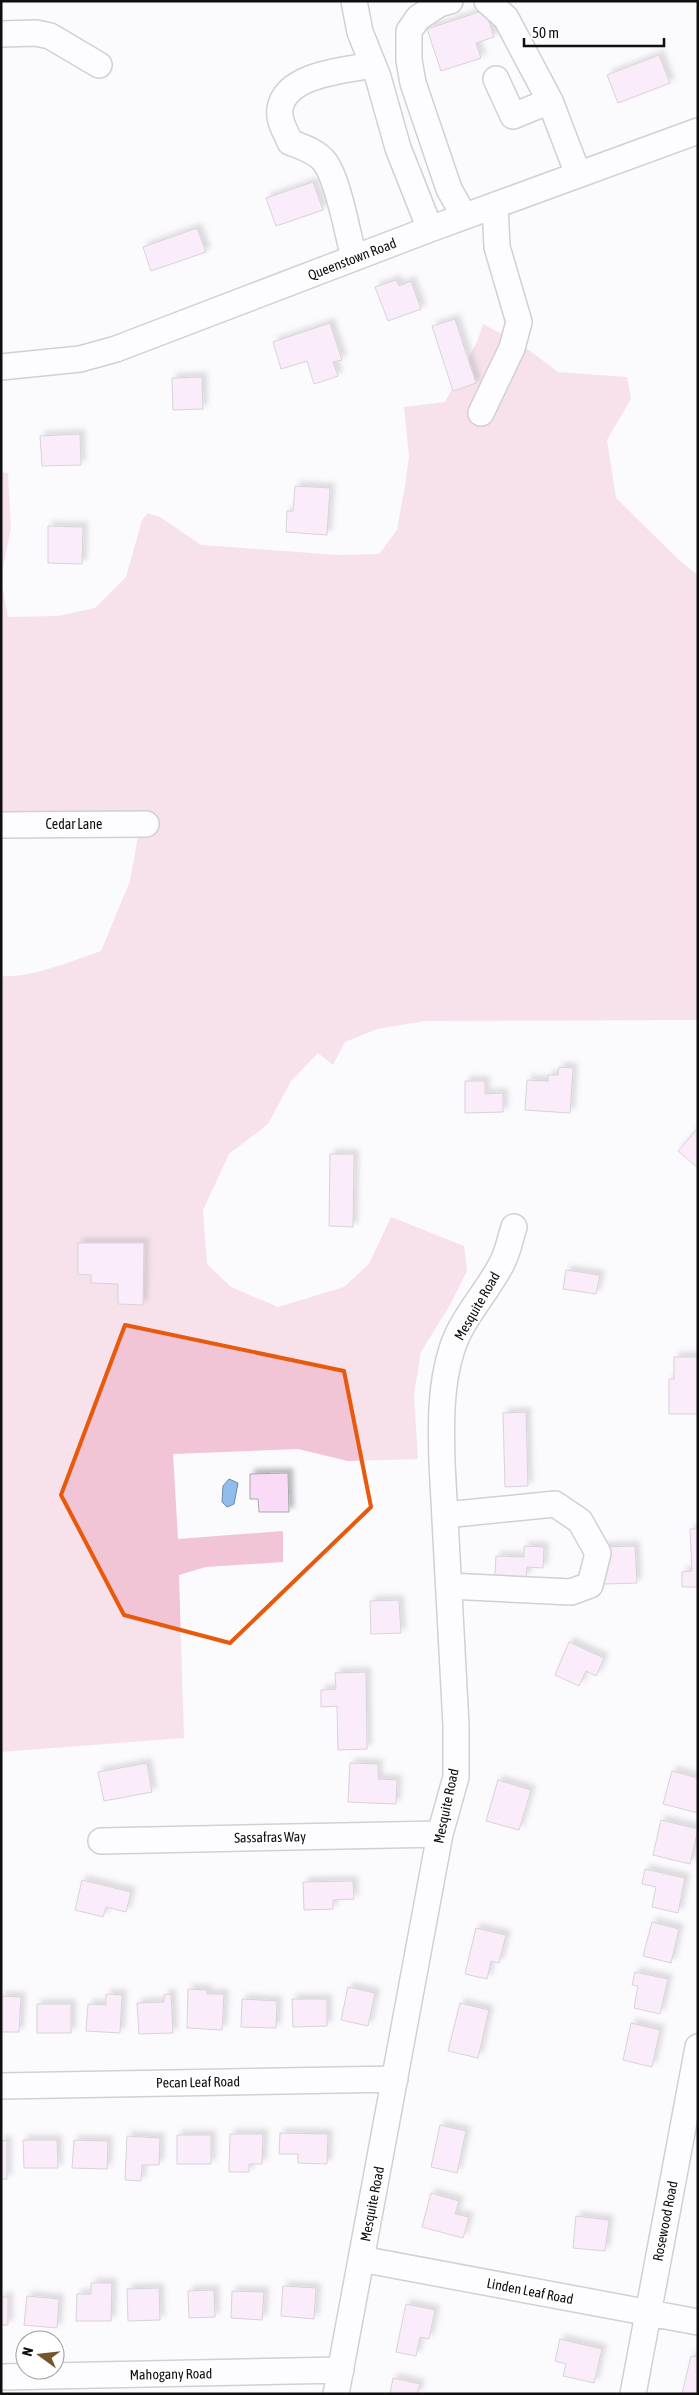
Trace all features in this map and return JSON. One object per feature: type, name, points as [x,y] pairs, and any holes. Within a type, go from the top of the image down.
[{"type":"street","points":[[354,1],[360,32],[373,65],[398,148],[430,229]]},
{"type":"street","points":[[450,1],[439,4],[418,18],[409,31],[409,60],[413,83],[449,188],[462,217]]},
{"type":"street","points":[[486,1],[506,18],[550,101],[578,174]]},
{"type":"street","points":[[1,34],[36,33],[50,36],[99,65]]},
{"type":"street","points":[[354,258],[336,187],[325,162],[311,151],[290,142],[282,124],[280,109],[285,98],[299,84],[318,75],[373,65]]},
{"type":"street","points":[[496,79],[513,116],[550,101]]},
{"type":"street","name":"Queenstown Road","points":[[1,367],[80,359],[116,349],[430,229],[698,130]]},
{"type":"street","points":[[417,195],[462,217]]},
{"type":"street","points":[[481,412],[512,348],[520,322],[498,247],[495,205]]},
{"type":"street","name":"Cedar Lane","points":[[1,825],[146,824]]},
{"type":"street","name":"Mesquite Road","points":[[338,2382],[440,1834],[456,1778],[456,1725],[441,1423],[444,1383],[452,1348],[466,1319],[502,1263],[514,1227]]},
{"type":"street","points":[[445,1515],[555,1504],[580,1521],[598,1552],[590,1585],[571,1592],[449,1586]]},
{"type":"street","name":"Sassafras Way","points":[[101,1841],[440,1834]]},
{"type":"street","name":"Rosewood Road","points":[[633,2394],[698,2047]]},
{"type":"street","name":"Pecan Leaf Road","points":[[1,2086],[395,2079]]},
{"type":"street","name":"Linden Leaf Road","points":[[361,2259],[698,2322]]},
{"type":"street","name":"Mahogany Road","points":[[1,2377],[43,2385],[338,2382]]},
{"type":"highlighted area","points":[[125,1325],[344,1371],[371,1507],[230,1643],[124,1615],[61,1495]]},
{"type":"shaded area","points":[[483,324],[525,347],[558,372],[627,377],[631,399],[607,440],[616,498],[679,560],[698,575],[698,1020],[425,1021],[377,1029],[345,1042],[333,1065],[318,1053],[291,1081],[268,1124],[229,1154],[203,1210],[207,1264],[231,1287],[278,1307],[344,1287],[369,1264],[391,1217],[464,1246],[467,1271],[450,1305],[421,1352],[414,1394],[418,1459],[348,1461],[298,1449],[173,1454],[178,1539],[283,1531],[283,1562],[206,1567],[179,1575],[184,1738],[1,1752],[1,976],[38,972],[101,951],[130,881],[139,831],[122,811],[1,813],[1,580],[8,617],[58,616],[95,608],[126,577],[142,520],[148,513],[160,517],[201,545],[338,555],[379,554],[397,530],[405,486],[409,456],[404,407],[445,402],[477,342]]},
{"type":"shaded area","points":[[1,472],[8,473],[11,529],[1,576]]},
{"type":"water","points":[[229,1479],[238,1483],[234,1504],[227,1507],[222,1502],[223,1486]]},
{"type":"building","points":[[485,10],[494,37],[476,43],[481,58],[441,71],[427,29]]},
{"type":"building","points":[[659,55],[670,83],[618,103],[607,75]]},
{"type":"building","points":[[313,182],[323,210],[276,226],[266,198]]},
{"type":"building","points":[[197,228],[206,252],[151,271],[143,247]]},
{"type":"building","points":[[396,280],[399,286],[411,281],[421,309],[388,321],[375,287]]},
{"type":"building","points":[[455,319],[476,383],[453,391],[432,326]]},
{"type":"building","points":[[330,323],[342,360],[333,362],[338,376],[314,384],[307,361],[281,369],[273,342]]},
{"type":"building","points":[[202,377],[203,409],[173,410],[172,378]]},
{"type":"building","points":[[80,434],[81,465],[42,466],[40,436]]},
{"type":"building","points":[[295,486],[330,488],[327,535],[286,532],[287,511],[293,511]]},
{"type":"building","points":[[48,526],[83,527],[82,564],[48,563]]},
{"type":"building","points":[[559,1067],[573,1068],[570,1113],[525,1110],[527,1080],[548,1081],[548,1075],[558,1075]]},
{"type":"building","points":[[465,1081],[485,1081],[485,1094],[503,1093],[503,1112],[465,1113]]},
{"type":"building","points":[[698,1128],[698,1168],[678,1151]]},
{"type":"building","points":[[330,1154],[354,1154],[353,1227],[329,1226]]},
{"type":"building","points":[[78,1243],[144,1243],[143,1305],[118,1304],[118,1284],[91,1283],[91,1275],[78,1274]]},
{"type":"building","points":[[566,1270],[600,1275],[596,1294],[563,1289]]},
{"type":"building","points":[[674,1357],[698,1357],[698,1414],[669,1414],[669,1379],[674,1379]]},
{"type":"building","points":[[526,1412],[528,1486],[505,1487],[503,1413]]},
{"type":"building","points":[[288,1473],[289,1512],[259,1512],[258,1499],[250,1499],[250,1474]]},
{"type":"building","points":[[690,1529],[698,1529],[698,1587],[682,1587],[682,1572],[692,1571]]},
{"type":"building","points":[[524,1546],[544,1547],[543,1568],[527,1567],[526,1577],[495,1575],[496,1556],[524,1557]]},
{"type":"building","points":[[635,1546],[637,1583],[604,1584],[602,1547]]},
{"type":"building","points":[[399,1600],[401,1633],[371,1634],[370,1601]]},
{"type":"building","points":[[569,1642],[604,1658],[596,1676],[586,1671],[579,1686],[555,1675]]},
{"type":"building","points":[[366,1672],[367,1749],[338,1750],[337,1706],[321,1707],[321,1690],[336,1689],[335,1673]]},
{"type":"building","points":[[147,1763],[152,1792],[104,1801],[98,1772]]},
{"type":"building","points":[[350,1763],[378,1764],[378,1779],[397,1780],[396,1804],[348,1802]]},
{"type":"building","points":[[672,1771],[698,1778],[698,1813],[663,1804]]},
{"type":"building","points":[[498,1780],[531,1790],[519,1830],[486,1821]]},
{"type":"building","points":[[661,1820],[698,1829],[690,1864],[653,1855]]},
{"type":"building","points":[[645,1869],[685,1878],[678,1913],[652,1907],[656,1887],[642,1884]]},
{"type":"building","points":[[82,1880],[131,1892],[126,1912],[106,1907],[103,1917],[75,1910]]},
{"type":"building","points":[[353,1881],[354,1899],[333,1900],[333,1909],[304,1910],[303,1882]]},
{"type":"building","points":[[652,1922],[679,1929],[671,1963],[643,1956]]},
{"type":"building","points":[[476,1928],[506,1935],[499,1963],[491,1961],[487,1979],[465,1974]]},
{"type":"building","points":[[635,1972],[668,1979],[660,2014],[634,2008],[638,1986],[632,1985]]},
{"type":"building","points":[[348,1987],[375,1993],[368,2026],[341,2020]]},
{"type":"building","points":[[188,1989],[207,1990],[207,1994],[224,1994],[222,2030],[187,2028]]},
{"type":"building","points":[[106,1994],[122,1995],[120,2033],[86,2031],[88,2004],[106,2005]]},
{"type":"building","points":[[171,1994],[173,2033],[139,2034],[137,2003],[164,2002],[164,1995]]},
{"type":"building","points":[[1,1996],[21,1997],[19,2032],[1,2032]]},
{"type":"building","points":[[242,1999],[277,2001],[276,2028],[241,2027]]},
{"type":"building","points":[[292,1999],[327,1999],[327,2026],[293,2027]]},
{"type":"building","points":[[460,2003],[489,2010],[478,2058],[448,2051]]},
{"type":"building","points":[[37,2004],[71,2004],[71,2033],[37,2033]]},
{"type":"building","points":[[631,2023],[660,2030],[652,2067],[623,2060]]},
{"type":"building","points":[[440,2125],[466,2131],[457,2173],[431,2167]]},
{"type":"building","points":[[280,2133],[328,2134],[327,2164],[298,2163],[298,2154],[279,2154]]},
{"type":"building","points":[[230,2134],[263,2134],[262,2164],[249,2164],[249,2172],[229,2172]]},
{"type":"building","points":[[177,2135],[211,2135],[211,2164],[177,2164]]},
{"type":"building","points":[[127,2136],[160,2138],[159,2165],[142,2165],[141,2181],[125,2180]]},
{"type":"building","points":[[1,2140],[7,2141],[7,2179],[1,2179]]},
{"type":"building","points":[[23,2140],[57,2140],[58,2168],[24,2168]]},
{"type":"building","points":[[74,2140],[108,2141],[107,2169],[72,2168]]},
{"type":"building","points":[[431,2193],[459,2201],[455,2214],[469,2217],[463,2238],[422,2227]]},
{"type":"building","points":[[576,2216],[609,2220],[605,2251],[573,2248]]},
{"type":"building","points":[[91,2283],[112,2283],[111,2321],[76,2321],[77,2294],[91,2294]]},
{"type":"building","points":[[283,2286],[316,2288],[314,2319],[281,2316]]},
{"type":"building","points":[[159,2288],[160,2320],[128,2321],[127,2289]]},
{"type":"building","points":[[214,2290],[215,2317],[189,2318],[188,2291]]},
{"type":"building","points":[[232,2291],[264,2292],[262,2320],[231,2318]]},
{"type":"building","points":[[27,2296],[59,2299],[57,2328],[24,2325]]},
{"type":"building","points":[[1,2297],[8,2297],[8,2325],[1,2325]]},
{"type":"building","points":[[406,2304],[435,2310],[429,2339],[420,2337],[416,2356],[396,2352]]},
{"type":"building","points":[[560,2339],[602,2349],[594,2383],[563,2376],[566,2364],[555,2361]]},
{"type":"building","points":[[691,2356],[698,2357],[698,2394],[682,2394]]},
{"type":"building","points":[[393,2378],[420,2384],[417,2394],[390,2394]]}]
